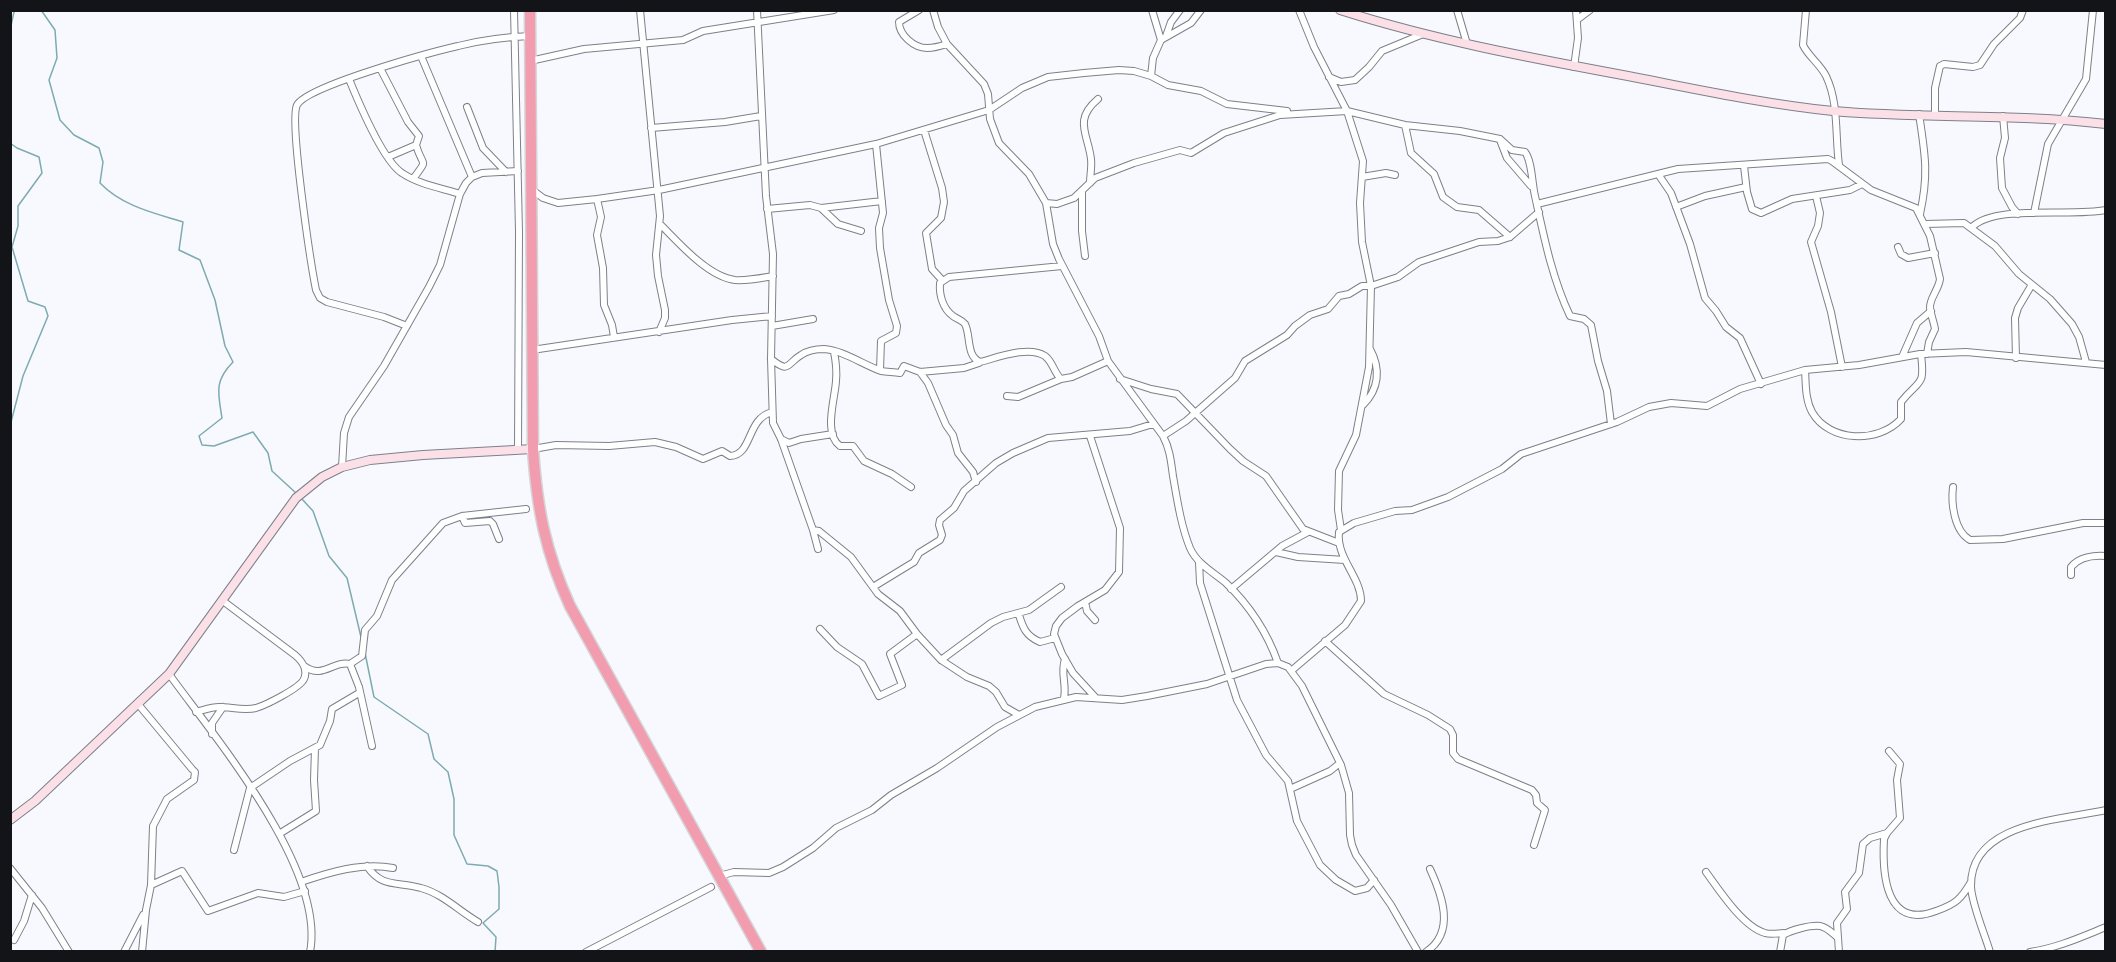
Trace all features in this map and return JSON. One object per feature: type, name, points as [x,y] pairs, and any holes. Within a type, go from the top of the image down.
[{"type":"highway","points":[[530,10],[533,448],[538,509],[546,545],[570,606],[760,951]]},
{"type":"street","points":[[514,10],[518,171],[518,450]]},
{"type":"street","points":[[640,10],[659,190],[660,224],[656,255],[665,310],[665,318],[659,332]]},
{"type":"street","points":[[757,10],[767,209],[773,254],[771,359],[773,423],[781,439],[818,549]]},
{"type":"street","points":[[530,61],[574,51],[683,40],[703,31],[834,10]]},
{"type":"street","points":[[919,10],[899,22],[903,34],[924,48],[947,44]]},
{"type":"street","points":[[933,10],[938,27],[947,44],[984,84],[988,94],[988,110],[999,143],[1029,174],[1046,203],[1053,244],[1062,266],[1100,336],[1108,361],[1163,436],[1170,455],[1190,549],[1199,562],[1231,589],[1252,612],[1278,663]]},
{"type":"street","points":[[1152,10],[1163,38]]},
{"type":"street","points":[[1150,76],[1153,58],[1171,22],[1180,10]]},
{"type":"street","points":[[1163,38],[1191,23],[1201,10]]},
{"type":"street","points":[[1291,671],[1345,625],[1361,602],[1359,588],[1339,543],[1341,530],[1338,510],[1339,471],[1356,435],[1362,406],[1370,349],[1371,286],[1362,242],[1360,203],[1363,156],[1347,111],[1299,10]]},
{"type":"street","points":[[1340,10],[1467,44],[1748,100],[1836,111],[2003,116],[2106,124]]},
{"type":"street","points":[[1457,10],[1467,44]]},
{"type":"street","points":[[1574,67],[1578,38],[1576,10]]},
{"type":"street","points":[[1578,19],[1590,10]]},
{"type":"street","points":[[1806,10],[1803,45],[1826,75],[1836,111],[1839,165]]},
{"type":"street","points":[[1935,115],[1935,88],[1941,65],[1980,65],[1994,44],[2020,18],[2023,10]]},
{"type":"street","points":[[2034,213],[2048,144],[2086,79],[2092,10]]},
{"type":"street","points":[[1329,77],[1341,82],[1355,80],[1382,51],[1423,34]]},
{"type":"street","points":[[407,326],[384,317],[327,302],[320,298],[316,290],[300,172],[297,105],[303,99],[326,87],[380,68],[460,46],[530,36]]},
{"type":"street","points":[[421,56],[472,177]]},
{"type":"street","points":[[380,68],[408,122],[418,132],[419,140],[416,145],[388,157]]},
{"type":"street","points":[[531,189],[543,198],[558,203],[597,200],[659,190],[876,144],[988,110],[1022,88],[1048,77],[1119,70],[1134,71],[1168,85],[1201,91],[1227,104],[1293,112],[1347,111],[1405,125],[1460,131],[1500,139],[1512,150],[1526,153],[1529,157],[1533,188],[1549,260],[1569,314],[1588,321],[1594,335],[1596,354],[1607,391],[1611,424]]},
{"type":"street","points":[[349,79],[372,129],[388,157],[400,172],[413,179],[460,194]]},
{"type":"street","points":[[1090,183],[1091,160],[1083,122],[1089,108],[1098,99]]},
{"type":"street","points":[[467,107],[483,148],[506,172]]},
{"type":"street","points":[[1046,203],[1057,204],[1068,201],[1082,192],[1095,178],[1134,163],[1180,150],[1191,153],[1224,133],[1293,112]]},
{"type":"street","points":[[1919,114],[1926,176],[1920,214]]},
{"type":"street","points":[[651,128],[725,122],[761,116]]},
{"type":"street","points":[[2003,116],[2005,138],[2000,158],[2002,188],[2018,214]]},
{"type":"street","points":[[1405,125],[1411,153],[1434,174],[1443,197],[1457,207],[1479,210],[1510,237]]},
{"type":"street","points":[[924,130],[943,193],[941,218],[926,233],[932,269],[942,280]]},
{"type":"street","points":[[1500,139],[1509,161],[1533,188]]},
{"type":"street","points":[[876,144],[883,213],[879,228],[880,248],[889,300],[897,326],[896,333],[881,341],[880,370]]},
{"type":"street","points":[[413,179],[425,162],[416,145]]},
{"type":"street","points":[[1163,436],[1176,429],[1235,378],[1245,361],[1287,335],[1310,315],[1328,309],[1338,296],[1349,294],[1362,286],[1371,286],[1398,277],[1419,261],[1479,242],[1510,237],[1538,208],[1658,174],[1700,166],[1744,166],[1828,159],[1862,184],[1888,198],[1913,206],[1920,214],[1935,253],[1940,285],[1931,303],[1935,329],[1924,354],[1924,375],[1922,381],[1901,402],[1901,419],[1887,430],[1867,435],[1842,435],[1826,428],[1817,419],[1808,401],[1805,370]]},
{"type":"street","points":[[1744,166],[1752,210],[1761,213],[1784,201],[1850,190],[1862,184]]},
{"type":"street","points":[[342,467],[344,433],[349,417],[384,366],[440,265],[460,194],[472,177],[518,171]]},
{"type":"street","points":[[1362,177],[1386,173],[1395,175]]},
{"type":"street","points":[[1658,174],[1666,182],[1676,207],[1690,244],[1705,298],[1726,327],[1740,339],[1761,384]]},
{"type":"street","points":[[1676,207],[1705,196],[1746,187]]},
{"type":"street","points":[[1082,192],[1082,231],[1085,256]]},
{"type":"street","points":[[1816,196],[1820,213],[1812,242],[1831,312],[1842,367]]},
{"type":"street","points":[[597,200],[601,217],[597,235],[603,268],[604,305],[614,337]]},
{"type":"street","points":[[767,209],[810,206],[821,208],[882,201]]},
{"type":"street","points":[[821,208],[838,224],[861,231]]},
{"type":"street","points":[[1972,227],[1984,219],[2018,214],[2070,214],[2106,210]]},
{"type":"street","points":[[1925,224],[1964,223],[1995,246],[2031,286],[2050,299],[2072,324],[2079,337],[2086,362]]},
{"type":"street","points":[[660,224],[688,252],[722,275],[736,280],[772,276]]},
{"type":"street","points":[[1898,248],[1901,254],[1908,258],[1935,253]]},
{"type":"street","points":[[942,280],[949,277],[1062,266]]},
{"type":"street","points":[[942,280],[940,289],[943,304],[947,311],[965,325],[972,356],[980,362]]},
{"type":"street","points":[[2016,358],[2014,318],[2031,286]]},
{"type":"street","points":[[1902,357],[1917,323],[1931,311]]},
{"type":"street","points":[[531,351],[724,321],[772,316]]},
{"type":"street","points":[[772,326],[813,319]]},
{"type":"street","points":[[771,359],[782,367],[786,367],[807,352],[821,349],[880,370],[900,373],[905,366],[920,372],[964,368],[1005,355],[1035,353],[1046,356],[1061,379]]},
{"type":"street","points":[[1362,406],[1375,390],[1377,380],[1377,367],[1370,349]]},
{"type":"street","points":[[834,352],[837,369],[831,412],[833,434],[837,445],[853,446],[864,461],[892,474],[911,487]]},
{"type":"street","points":[[1341,530],[1354,523],[1395,511],[1412,510],[1442,499],[1502,469],[1521,454],[1611,424],[1657,405],[1679,403],[1707,406],[1740,389],[1805,370],[1842,367],[1924,354],[1966,352],[2106,365]]},
{"type":"street","points":[[1007,396],[1018,397],[1108,361]]},
{"type":"street","points":[[920,372],[928,383],[958,453],[973,472],[976,482]]},
{"type":"street","points":[[1120,379],[1177,394],[1243,462],[1266,476],[1298,524],[1308,532],[1339,543]]},
{"type":"street","points":[[10,820],[35,801],[169,674],[298,496],[322,477],[342,467],[370,460],[518,450],[556,445],[609,446],[655,442],[676,447],[703,459],[722,451],[728,456],[735,456],[745,448],[760,418],[772,412]]},
{"type":"street","points":[[873,587],[914,562],[919,553],[940,540],[942,535],[940,520],[950,514],[964,491],[996,463],[1041,440],[1130,431],[1153,424]]},
{"type":"street","points":[[781,439],[789,443],[833,434]]},
{"type":"street","points":[[1090,436],[1120,528],[1119,570],[1106,590],[1062,618],[1056,626],[1055,638],[1077,679],[1095,698]]},
{"type":"street","points":[[1953,487],[1954,511],[1961,532],[1970,540],[2003,538],[2083,523],[2106,522]]},
{"type":"street","points":[[222,601],[296,655],[310,671],[318,672],[345,663],[350,664],[362,656],[365,630],[377,616],[394,578],[443,523],[462,516],[526,508]]},
{"type":"street","points":[[462,516],[465,523],[490,521],[499,539]]},
{"type":"street","points":[[813,530],[819,531],[851,557],[878,594],[900,611],[941,660],[955,670],[989,686],[996,692],[1005,707],[1019,715]]},
{"type":"street","points":[[1231,589],[1285,544],[1308,532]]},
{"type":"street","points":[[1276,552],[1298,557],[1345,560]]},
{"type":"street","points":[[2071,575],[2071,567],[2075,562],[2106,556]]},
{"type":"street","points":[[1199,562],[1200,583],[1237,700],[1266,755],[1285,776],[1297,821],[1324,871],[1355,891],[1368,888],[1374,880]]},
{"type":"street","points":[[941,660],[997,619],[1019,615],[1061,587]]},
{"type":"street","points":[[1084,602],[1087,611],[1095,620]]},
{"type":"street","points":[[1019,615],[1024,631],[1032,638],[1040,642],[1055,638]]},
{"type":"street","points":[[820,629],[837,647],[862,664],[879,696],[902,685],[890,654],[917,634]]},
{"type":"street","points":[[1325,640],[1384,694],[1428,715],[1450,729],[1453,735],[1453,753],[1458,759],[1532,790],[1536,795],[1537,803],[1545,810],[1534,845]]},
{"type":"street","points":[[1064,698],[1066,688],[1062,672],[1065,659]]},
{"type":"street","points":[[718,876],[734,872],[769,873],[783,867],[813,848],[836,828],[872,810],[891,795],[1019,715],[1064,698],[1122,700],[1192,687],[1266,664],[1278,663],[1291,671],[1302,686],[1340,763],[1349,793],[1352,845],[1418,951]]},
{"type":"street","points":[[350,664],[359,687],[372,746]]},
{"type":"street","points":[[196,712],[223,707],[249,709],[274,700],[301,683],[305,676],[304,666]]},
{"type":"street","points":[[169,674],[250,788],[279,834],[296,867],[311,919],[310,951]]},
{"type":"street","points":[[234,850],[250,788],[322,742],[332,709],[359,693]]},
{"type":"street","points":[[138,704],[192,769],[195,776],[194,780],[167,799],[153,826],[151,885],[142,951]]},
{"type":"street","points":[[212,734],[212,723],[223,707]]},
{"type":"street","points":[[279,834],[315,811],[315,748]]},
{"type":"street","points":[[1889,751],[1900,764],[1897,780],[1900,818],[1887,833],[1884,848],[1885,881],[1900,911],[1921,915],[1943,908],[1960,899],[1971,882]]},
{"type":"street","points":[[1290,789],[1330,771],[1340,763]]},
{"type":"street","points":[[1990,951],[1971,891],[1977,857],[1988,844],[1998,837],[2045,820],[2106,810]]},
{"type":"street","points":[[1839,951],[1837,923],[1847,909],[1845,892],[1859,873],[1863,844],[1870,838],[1887,833]]},
{"type":"street","points":[[302,882],[326,873],[367,866],[393,868]]},
{"type":"street","points":[[367,866],[382,881],[423,888],[478,922]]},
{"type":"street","points":[[10,868],[32,895],[69,951]]},
{"type":"street","points":[[1426,951],[1439,939],[1445,919],[1430,869]]},
{"type":"street","points":[[151,885],[182,871],[208,911],[258,893],[284,897],[304,891]]},
{"type":"street","points":[[1706,872],[1733,909],[1765,933],[1784,933],[1820,926],[1837,937]]},
{"type":"street","points":[[586,951],[711,887]]},
{"type":"street","points":[[14,940],[24,921],[32,895]]},
{"type":"street","points":[[124,951],[146,910]]},
{"type":"street","points":[[2030,951],[2043,950],[2106,927]]},
{"type":"street","points":[[1780,951],[1781,938],[1784,933]]},
{"type":"waterway","points":[[10,30],[16,10]]},
{"type":"waterway","points":[[41,10],[55,30],[57,58],[49,80],[60,120],[74,135],[99,148],[103,162],[100,183],[109,191],[139,208],[183,222],[179,250],[200,260],[215,300],[225,346],[233,362],[220,381],[219,401],[222,418],[199,436],[202,445],[214,446],[253,432],[268,453],[272,471],[296,493]]},
{"type":"waterway","points":[[10,143],[39,157],[42,173],[18,206],[18,226],[12,247],[28,301],[45,307],[48,316],[23,376],[10,426]]},
{"type":"waterway","points":[[301,498],[313,511],[329,556],[347,578],[361,637]]},
{"type":"waterway","points":[[365,653],[374,697],[428,734],[434,759],[448,772],[454,799],[454,835],[467,864],[488,866],[497,871],[499,909],[483,923],[496,937],[495,952]]}]
